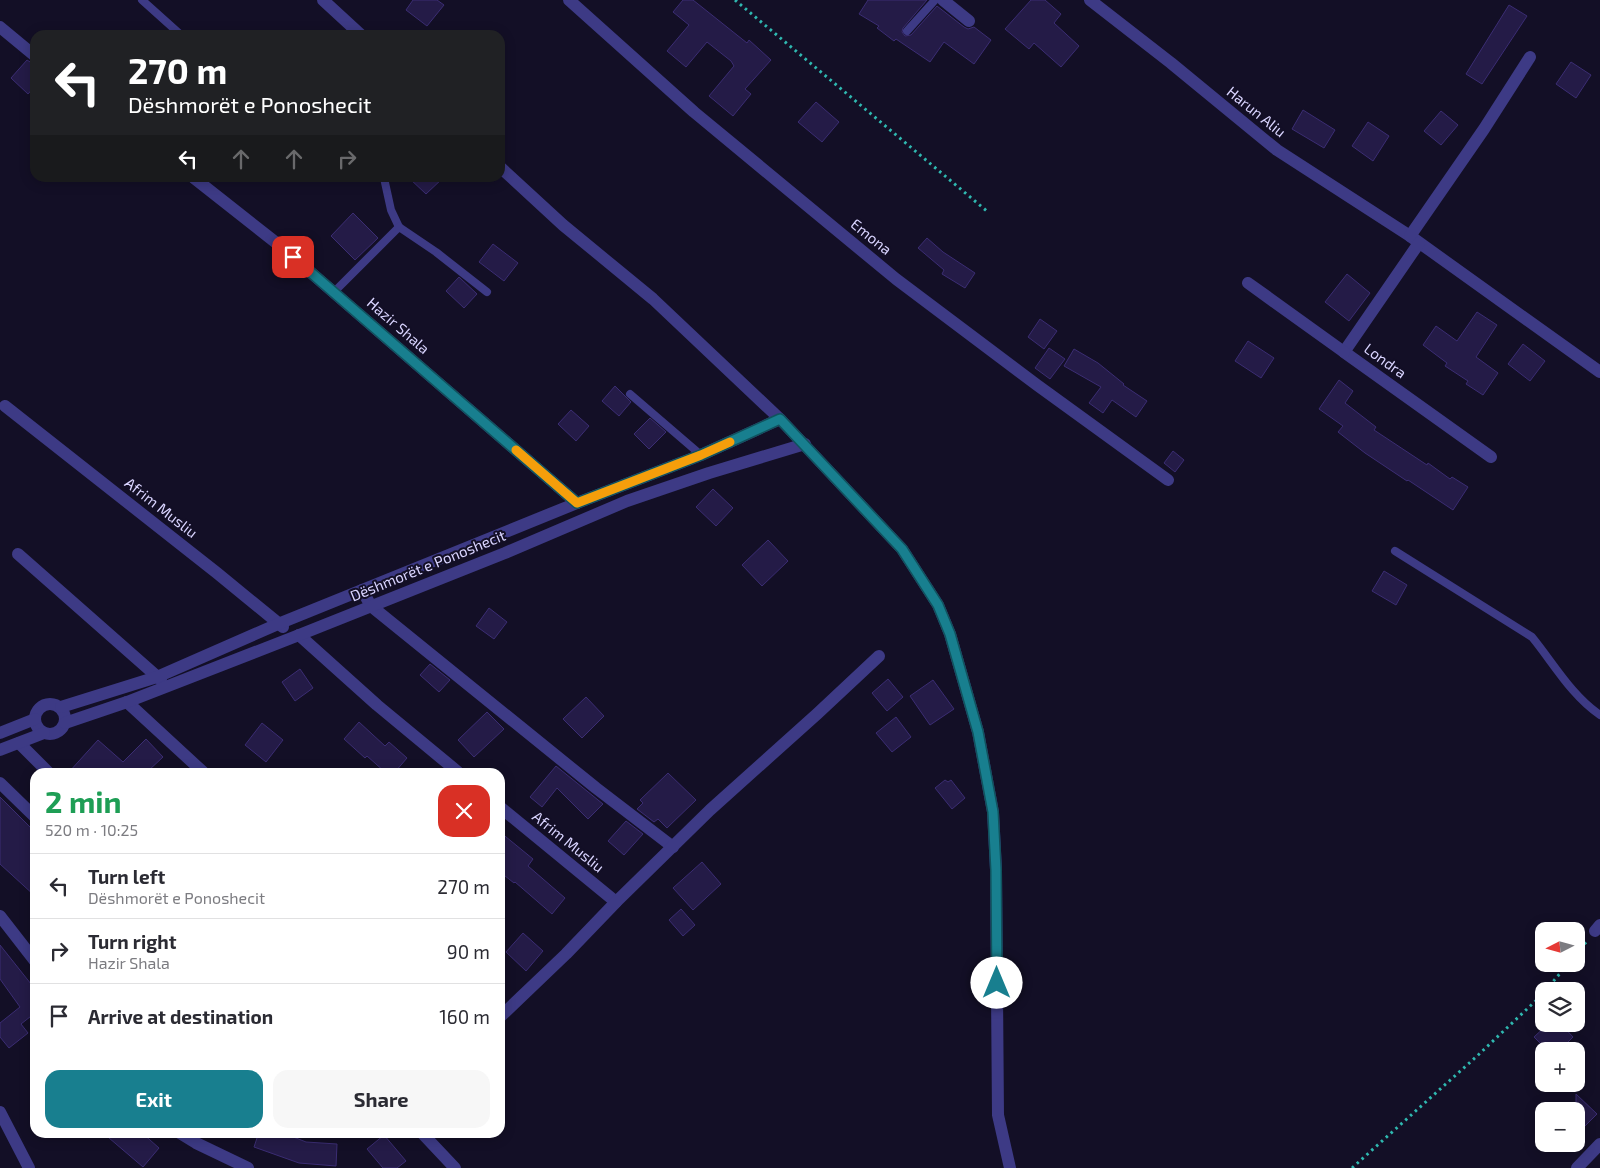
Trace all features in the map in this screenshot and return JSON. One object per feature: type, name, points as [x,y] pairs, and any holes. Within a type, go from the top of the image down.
[{"type":"street","points":[[323,0],[356,30]]},
{"type":"street","name":"Emona","points":[[569,0],[694,112],[896,279],[1168,480]]},
{"type":"street","points":[[943,0],[969,21]]},
{"type":"street","name":"Harun Aliu","points":[[1090,0],[1171,63],[1277,150],[1414,239],[1600,372]]},
{"type":"street","points":[[0,27],[30,52]]},
{"type":"street","points":[[1414,239],[1530,57]]},
{"type":"street","points":[[505,172],[563,225],[653,299],[805,444],[902,549],[938,605],[950,634],[978,732],[993,812],[996,838],[998,1115],[1010,1168]]},
{"type":"street","name":"Hazir Shala","points":[[199,182],[279,245],[577,503]]},
{"type":"street","name":"Londra","points":[[1414,239],[1344,352],[1491,457]]},
{"type":"street","points":[[1248,283],[1344,352]]},
{"type":"street","name":"Afrim Musliu","points":[[6,406],[217,573],[278,624],[296,636],[453,768]]},
{"type":"street","name":"Dëshmorët e Ponoshecit","points":[[0,733],[35,719],[37,710],[44,704],[52,703],[60,707],[157,677],[278,624],[701,455],[780,419]]},
{"type":"street","name":"Dëshmorët e Ponoshecit","points":[[0,750],[44,733],[53,734],[61,730],[65,723],[127,702],[296,636],[627,501],[709,473],[805,444]]},
{"type":"street","points":[[647,476],[654,492]]},
{"type":"street","points":[[18,554],[167,686]]},
{"type":"street","points":[[362,590],[371,606],[596,788],[673,847]]},
{"type":"street","points":[[222,648],[230,662]]},
{"type":"street","points":[[505,1012],[710,810],[879,656]]},
{"type":"street","points":[[127,702],[199,768]]},
{"type":"street","points":[[60,707],[65,714],[65,723]]},
{"type":"street","points":[[35,719],[37,727],[44,733]]},
{"type":"street","points":[[19,743],[44,768]]},
{"type":"street","points":[[0,783],[30,812]]},
{"type":"street","name":"Afrim Musliu","points":[[505,811],[616,902]]},
{"type":"street","points":[[0,916],[30,954]]},
{"type":"street","points":[[0,1112],[29,1168]]},
{"type":"street","points":[[188,1138],[248,1168]]},
{"type":"street","points":[[427,1138],[455,1168]]},
{"type":"street","points":[[1577,1168],[1600,1144]]},
{"type":"lane","points":[[142,0],[175,30]]},
{"type":"lane","points":[[907,31],[934,0]]},
{"type":"lane","points":[[385,182],[391,210],[399,227],[436,252],[487,292]]},
{"type":"lane","points":[[334,292],[399,227]]},
{"type":"lane","points":[[630,394],[701,455]]},
{"type":"lane","points":[[1395,550],[1532,637],[1576,695],[1600,715]]},
{"type":"path","points":[[735,0],[988,212]]},
{"type":"path","points":[[1553,982],[1561,972]]},
{"type":"path","points":[[1352,1168],[1535,1001]]},
{"type":"building","points":[[413,0],[437,0],[444,5],[427,26],[406,10]]},
{"type":"building","points":[[683,0],[693,0],[747,43],[749,40],[771,60],[745,89],[751,94],[733,116],[709,96],[734,66],[731,61],[707,42],[686,67],[667,51],[689,25],[673,12]]},
{"type":"building","points":[[868,0],[927,0],[903,28],[902,32],[905,36],[911,35],[937,6],[964,27],[968,29],[974,27],[991,40],[974,64],[944,42],[930,62],[896,39],[894,41],[877,28],[879,26],[859,14]]},
{"type":"building","points":[[1031,0],[1045,0],[1061,14],[1054,23],[1079,46],[1061,67],[1034,43],[1029,49],[1005,29]]},
{"type":"building","points":[[1509,5],[1527,16],[1482,84],[1466,74]]},
{"type":"building","points":[[27,60],[30,62],[30,92],[28,94],[11,78]]},
{"type":"building","points":[[1571,62],[1591,75],[1576,98],[1556,84]]},
{"type":"building","points":[[816,102],[839,122],[822,142],[798,122]]},
{"type":"building","points":[[1303,110],[1335,130],[1324,148],[1292,129]]},
{"type":"building","points":[[1441,111],[1458,125],[1441,145],[1424,131]]},
{"type":"building","points":[[1368,122],[1389,136],[1373,161],[1352,146]]},
{"type":"building","points":[[413,182],[439,182],[426,194]]},
{"type":"building","points":[[353,213],[378,238],[355,260],[331,236]]},
{"type":"building","points":[[927,238],[943,252],[975,273],[965,288],[942,274],[944,270],[918,248]]},
{"type":"building","points":[[493,244],[518,263],[504,281],[479,262]]},
{"type":"building","points":[[1347,274],[1370,293],[1349,321],[1325,302]]},
{"type":"building","points":[[459,277],[477,294],[464,308],[446,291]]},
{"type":"building","points":[[1477,312],[1497,325],[1476,357],[1498,373],[1483,395],[1466,384],[1468,381],[1445,366],[1447,363],[1423,345],[1436,326],[1457,341]]},
{"type":"building","points":[[1040,319],[1057,331],[1044,349],[1028,337]]},
{"type":"building","points":[[1248,341],[1274,358],[1261,378],[1235,361]]},
{"type":"building","points":[[1523,344],[1545,361],[1530,381],[1508,364]]},
{"type":"building","points":[[1049,348],[1065,359],[1050,379],[1035,368]]},
{"type":"building","points":[[1074,349],[1098,363],[1123,385],[1147,401],[1136,417],[1112,400],[1103,413],[1089,403],[1101,387],[1064,366]]},
{"type":"building","points":[[1339,380],[1353,391],[1345,403],[1376,427],[1374,430],[1427,465],[1428,463],[1450,479],[1452,477],[1468,487],[1453,510],[1365,453],[1338,432],[1343,426],[1319,409]]},
{"type":"building","points":[[615,386],[631,402],[619,416],[602,401]]},
{"type":"building","points":[[571,410],[589,426],[576,441],[558,424]]},
{"type":"building","points":[[650,418],[666,432],[649,449],[634,434]]},
{"type":"building","points":[[1173,451],[1184,460],[1175,472],[1164,463]]},
{"type":"building","points":[[713,489],[733,508],[716,526],[696,507]]},
{"type":"building","points":[[768,540],[788,561],[762,586],[742,565]]},
{"type":"building","points":[[1384,571],[1407,585],[1396,605],[1372,591]]},
{"type":"building","points":[[489,608],[507,622],[494,639],[476,626]]},
{"type":"building","points":[[430,664],[450,680],[439,692],[420,675]]},
{"type":"building","points":[[300,669],[313,688],[295,701],[282,682]]},
{"type":"building","points":[[888,679],[903,697],[887,711],[872,693]]},
{"type":"building","points":[[933,680],[954,709],[930,725],[910,696]]},
{"type":"building","points":[[586,697],[604,716],[582,738],[563,719]]},
{"type":"building","points":[[487,712],[504,729],[474,757],[458,740]]},
{"type":"building","points":[[896,717],[911,737],[892,752],[876,733]]},
{"type":"building","points":[[359,722],[385,746],[389,742],[407,758],[398,768],[380,768],[367,756],[365,758],[344,739]]},
{"type":"building","points":[[262,723],[283,740],[266,762],[245,745]]},
{"type":"building","points":[[146,739],[163,757],[151,768],[73,768],[98,740],[123,762]]},
{"type":"building","points":[[556,766],[603,804],[588,819],[557,788],[542,807],[530,797]]},
{"type":"building","points":[[668,773],[696,800],[667,828],[658,819],[654,822],[637,809],[643,803],[640,800]]},
{"type":"building","points":[[945,780],[948,782],[951,780],[965,798],[952,809],[935,788]]},
{"type":"building","points":[[0,797],[30,827],[30,891],[0,864]]},
{"type":"building","points":[[626,821],[643,834],[624,855],[608,841]]},
{"type":"building","points":[[505,836],[533,859],[528,866],[565,898],[552,914],[505,876]]},
{"type":"building","points":[[702,862],[721,884],[693,910],[673,888]]},
{"type":"building","points":[[681,909],[695,925],[683,936],[669,920]]},
{"type":"building","points":[[523,933],[543,951],[526,971],[506,952]]},
{"type":"building","points":[[0,945],[30,983],[30,1017],[21,1024],[28,1033],[9,1048],[0,1037],[0,1023],[20,1007],[0,979]]},
{"type":"building","points":[[1539,1032],[1568,1032],[1573,1037],[1568,1042],[1539,1042],[1534,1037]]},
{"type":"building","points":[[1576,1094],[1584,1102],[1576,1102]]},
{"type":"building","points":[[1585,1103],[1597,1114],[1585,1126]]},
{"type":"building","points":[[109,1138],[148,1138],[159,1148],[143,1167]]},
{"type":"building","points":[[257,1138],[296,1138],[306,1142],[337,1144],[336,1166],[299,1163],[254,1147]]},
{"type":"building","points":[[380,1138],[387,1138],[406,1161],[397,1168],[383,1168],[367,1149]]},
{"type":"slow traffic","points":[[516,450],[577,503],[730,442]]},
{"type":"route","points":[[293,257],[577,503],[701,455],[780,419],[805,444],[902,549],[938,605],[950,634],[978,732],[993,812],[996,838],[997,983]]}]
